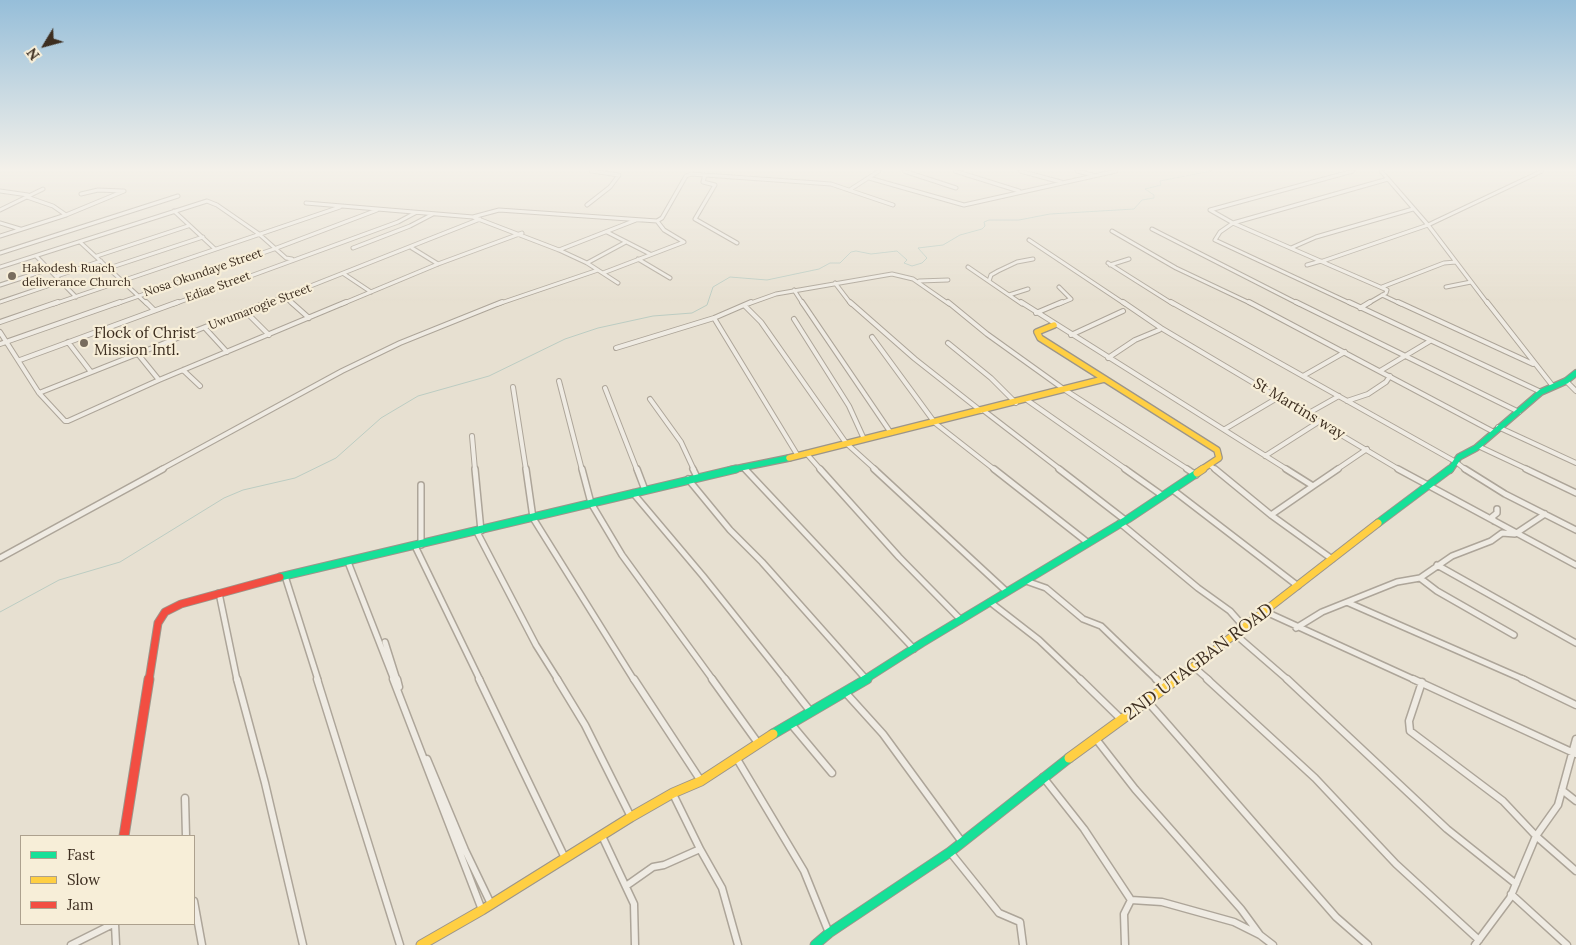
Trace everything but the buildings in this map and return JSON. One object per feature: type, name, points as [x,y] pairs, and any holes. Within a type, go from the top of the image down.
[{"type":"street","points":[[0,236],[66,215]]},
{"type":"street","points":[[0,253],[118,215]]},
{"type":"street","points":[[0,267],[164,215]]},
{"type":"street","points":[[177,215],[215,249]]},
{"type":"street","points":[[232,215],[259,234],[286,258],[293,259]]},
{"type":"street","points":[[0,322],[316,215]]},
{"type":"street","name":"Nosa Okundaye Street","points":[[0,344],[274,249],[364,215]]},
{"type":"street","name":"Ediae Street","points":[[20,360],[398,222],[411,215]]},
{"type":"street","points":[[353,248],[410,226],[430,215]]},
{"type":"street","points":[[461,215],[477,215]]},
{"type":"street","points":[[569,215],[657,221],[664,215]]},
{"type":"street","points":[[697,215],[695,219],[737,243]]},
{"type":"street","points":[[1216,215],[1387,290],[1360,308]]},
{"type":"street","points":[[1261,215],[1233,223],[1220,232],[1215,240],[1541,392]]},
{"type":"street","points":[[1291,248],[1316,237],[1392,215]]},
{"type":"street","points":[[1419,215],[1534,365],[1552,385]]},
{"type":"street","points":[[1306,265],[1428,225],[1449,215]]},
{"type":"street","points":[[473,216],[559,250],[600,271],[618,283]]},
{"type":"street","name":"Uwumarogie Street","points":[[40,392],[412,248],[480,219]]},
{"type":"street","points":[[559,250],[637,220]]},
{"type":"street","points":[[0,558],[342,371],[383,351],[447,322],[684,242],[664,230],[657,221]]},
{"type":"street","points":[[0,223],[21,230]]},
{"type":"street","points":[[97,256],[188,226]]},
{"type":"street","points":[[1152,229],[1212,261],[1519,412]]},
{"type":"street","points":[[1112,231],[1176,268],[1261,308],[1495,429],[1576,463]]},
{"type":"street","points":[[607,232],[650,254]]},
{"type":"street","points":[[0,332],[40,392],[65,421],[438,264],[522,234]]},
{"type":"street","points":[[109,268],[203,237]]},
{"type":"street","name":"St Martins way","points":[[1029,240],[1161,328],[1428,487],[1576,565]]},
{"type":"street","points":[[80,242],[123,281],[136,296],[154,310]]},
{"type":"street","points":[[588,262],[626,242]]},
{"type":"street","points":[[412,248],[438,264]]},
{"type":"street","points":[[36,256],[76,297]]},
{"type":"street","points":[[989,281],[991,275],[998,271],[1017,262],[1034,258]]},
{"type":"street","points":[[638,259],[670,278]]},
{"type":"street","points":[[1129,259],[1109,264],[1197,319],[1456,462],[1472,475],[1576,530]]},
{"type":"street","points":[[57,276],[101,260]]},
{"type":"street","points":[[1382,287],[1444,263],[1456,262]]},
{"type":"street","points":[[968,267],[1036,314],[1225,429],[1312,486]]},
{"type":"street","points":[[0,285],[49,269]]},
{"type":"street","points":[[344,274],[371,292]]},
{"type":"street","points":[[616,348],[714,318],[759,299],[794,290],[892,274],[931,282],[948,280]]},
{"type":"street","points":[[913,279],[1065,390],[1196,475]]},
{"type":"street","points":[[0,302],[62,281]]},
{"type":"street","points":[[1446,287],[1471,282]]},
{"type":"street","points":[[835,283],[848,301],[915,359],[1122,522],[1198,588],[1230,611],[1245,628]]},
{"type":"street","points":[[1036,314],[1071,299],[1060,287]]},
{"type":"street","points":[[1009,295],[1028,289]]},
{"type":"street","points":[[794,290],[891,433]]},
{"type":"street","points":[[1382,295],[1534,365]]},
{"type":"street","points":[[285,297],[309,318]]},
{"type":"street","points":[[744,306],[761,322],[809,393],[846,443],[1006,591]]},
{"type":"street","points":[[1071,335],[1123,310]]},
{"type":"street","points":[[246,312],[269,335]]},
{"type":"street","points":[[714,318],[798,456]]},
{"type":"street","points":[[794,319],[845,399],[864,439]]},
{"type":"street","points":[[421,945],[482,910],[631,817],[673,793],[701,781],[737,759],[758,743],[845,692],[1006,591],[1122,522],[1211,466],[1219,458],[1217,450],[1038,336],[1037,332],[1054,324]]},
{"type":"street","points":[[205,328],[227,352]]},
{"type":"street","points":[[1108,358],[1136,340],[1159,330]]},
{"type":"street","points":[[872,337],[935,423],[1087,542]]},
{"type":"street","points":[[1380,371],[1430,341]]},
{"type":"street","points":[[68,342],[91,372]]},
{"type":"street","points":[[948,343],[991,378],[1016,403]]},
{"type":"street","points":[[1303,376],[1322,367],[1345,352]]},
{"type":"street","points":[[138,354],[159,380]]},
{"type":"street","points":[[184,370],[200,386]]},
{"type":"street","name":"2ND UTAGBAN ROAD","points":[[815,945],[829,933],[950,852],[1043,777],[1148,702],[1449,471],[1459,457],[1478,446],[1495,429],[1519,412],[1541,392],[1552,385],[1566,381],[1576,373]]},
{"type":"street","points":[[1347,401],[1368,394],[1380,384],[1386,382],[1390,376]]},
{"type":"street","points":[[124,835],[158,623],[165,612],[182,604],[285,576],[418,546],[688,479],[798,456],[1016,403],[1104,379]]},
{"type":"street","points":[[559,381],[591,503],[622,555],[758,743]]},
{"type":"street","points":[[1566,381],[1576,391]]},
{"type":"street","points":[[513,386],[533,518],[634,680],[701,781]]},
{"type":"street","points":[[605,388],[645,490]]},
{"type":"street","points":[[1307,414],[1339,396]]},
{"type":"street","points":[[1225,429],[1279,397]]},
{"type":"street","points":[[650,399],[681,442],[697,477]]},
{"type":"street","points":[[1027,400],[1163,496]]},
{"type":"street","points":[[1265,456],[1320,421]]},
{"type":"street","points":[[472,436],[479,531],[536,645],[585,725],[631,817]]},
{"type":"street","points":[[1478,446],[1576,494]]},
{"type":"street","points":[[1271,515],[1367,449]]},
{"type":"street","points":[[806,453],[898,557],[961,620]]},
{"type":"street","points":[[1211,466],[1271,515],[1332,559]]},
{"type":"street","points":[[743,467],[914,650]]},
{"type":"street","points":[[688,479],[730,530],[762,562],[866,679]]},
{"type":"street","points":[[421,485],[418,546],[565,858]]},
{"type":"street","points":[[1173,490],[1249,547],[1277,572],[1298,586]]},
{"type":"street","points":[[633,493],[703,576],[810,712]]},
{"type":"street","points":[[1496,510],[1497,513],[1492,519],[1502,532],[1515,534],[1545,514]]},
{"type":"street","points":[[1296,628],[1322,612],[1349,604],[1397,582],[1420,578],[1437,565],[1491,541],[1502,532]]},
{"type":"street","points":[[348,562],[482,910]]},
{"type":"street","points":[[1437,565],[1576,644]]},
{"type":"street","points":[[285,576],[401,945]]},
{"type":"street","points":[[1420,578],[1438,591],[1514,635]]},
{"type":"street","points":[[1023,581],[1046,588],[1082,619],[1101,626],[1165,688]]},
{"type":"street","points":[[219,593],[237,681],[303,945]]},
{"type":"street","points":[[990,602],[1039,640],[1122,720]]},
{"type":"street","points":[[1349,604],[1503,670],[1576,705]]},
{"type":"street","points":[[1266,612],[1296,628],[1422,682],[1574,753]]},
{"type":"street","points":[[1236,635],[1305,695],[1447,829],[1516,884]]},
{"type":"street","points":[[385,642],[420,743],[465,850],[491,904]]},
{"type":"street","points":[[1194,667],[1316,778],[1396,864],[1477,943],[1511,894],[1536,836],[1558,805],[1574,753],[1576,739]]},
{"type":"street","points":[[315,673],[363,828],[387,894],[401,945]]},
{"type":"street","points":[[1422,682],[1409,721],[1410,731],[1459,766],[1503,802],[1536,836],[1576,871]]},
{"type":"street","points":[[845,692],[883,734],[962,842]]},
{"type":"street","points":[[1148,702],[1336,918],[1368,945]]},
{"type":"street","points":[[790,724],[832,773]]},
{"type":"street","points":[[1096,739],[1260,935]]},
{"type":"street","points":[[737,759],[804,870],[829,933]]},
{"type":"street","points":[[1043,777],[1084,829],[1131,900]]},
{"type":"street","points":[[1562,790],[1576,801]]},
{"type":"street","points":[[673,793],[700,849],[722,888],[738,945]]},
{"type":"street","points":[[185,798],[186,835]]},
{"type":"street","points":[[602,836],[626,886],[636,916],[635,945]]},
{"type":"street","points":[[626,886],[654,867],[664,865],[700,849]]},
{"type":"street","points":[[950,852],[999,913],[1020,922],[1024,945]]},
{"type":"street","points":[[1511,894],[1567,945]]},
{"type":"street","points":[[1131,900],[1162,902],[1234,922],[1260,935],[1273,945]]},
{"type":"street","points":[[1125,945],[1123,933],[1124,914],[1131,900]]},
{"type":"street","points":[[195,906],[202,945]]},
{"type":"street","points":[[71,945],[112,925]]},
{"type":"street","points":[[114,925],[116,945]]},
{"type":"waterway","points":[[0,612],[59,580],[120,562],[224,498],[243,490],[295,478],[336,458],[381,418],[418,396],[489,376],[565,339],[598,328],[653,316],[692,313],[707,305],[713,287],[730,277],[767,280],[819,269],[830,263],[840,263],[851,252],[856,251],[871,254],[897,251],[907,260],[904,263],[912,266],[922,263],[927,258],[918,248],[943,245],[960,235],[982,229],[985,226],[984,222],[989,220],[1019,220],[1044,215]]},
{"type":"traffic: fast","points":[[1378,523],[1449,471],[1459,457],[1476,448],[1541,392],[1566,381],[1576,373]]},
{"type":"traffic: fast","points":[[280,577],[688,479],[789,458]]},
{"type":"traffic: fast","points":[[773,734],[884,669],[922,643],[1128,519],[1197,473]]},
{"type":"traffic: fast","points":[[815,945],[829,933],[950,852],[1069,758]]},
{"type":"traffic: slow","points":[[1054,325],[1037,332],[1040,338],[1217,450],[1219,458],[1197,473]]},
{"type":"traffic: slow","points":[[789,458],[935,423],[1104,379]]},
{"type":"traffic: slow","points":[[1069,758],[1148,702],[1378,523]]},
{"type":"traffic: slow","points":[[421,945],[482,910],[631,817],[673,793],[701,781],[773,734]]},
{"type":"traffic: jam","points":[[124,835],[158,623],[165,612],[181,604],[280,577]]},
{"type":"place","name":"Hakodesh Ruach deliverance Church","points":[[12,276]]},
{"type":"place","name":"Flock of Christ Mission Intl.","points":[[84,343]]}]
